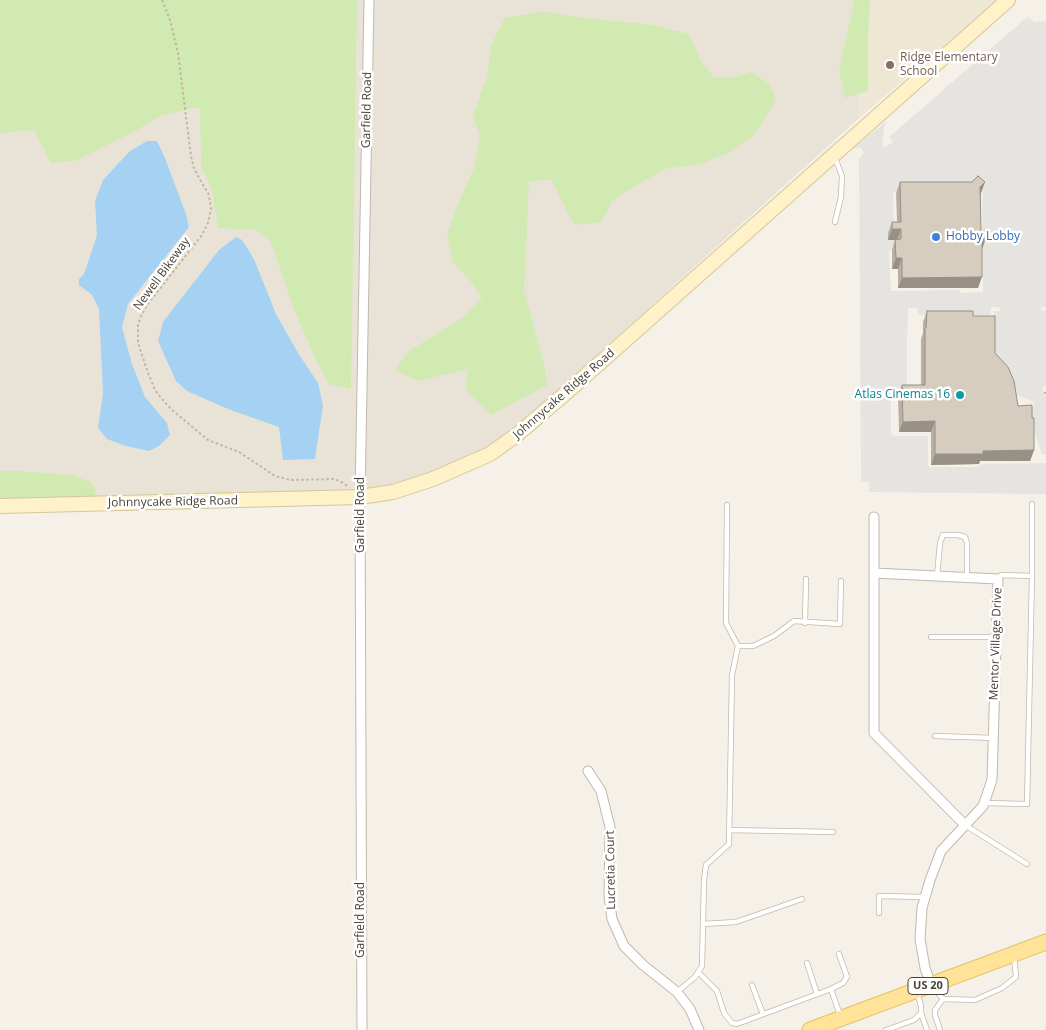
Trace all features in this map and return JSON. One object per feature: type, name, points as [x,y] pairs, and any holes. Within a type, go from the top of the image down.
[{"type":"main road","name":"Johnnycake Ridge Road","points":[[0,506],[354,498],[393,492],[460,468],[490,454],[518,434],[1008,0]]},
{"type":"main road","name":"US 20","points":[[819,1029],[1046,942]]},
{"type":"street","name":"Garfield Road","points":[[362,1030],[354,498],[369,0]]},
{"type":"street","points":[[874,517],[874,732],[965,825]]},
{"type":"street","name":"Mentor Village Drive","points":[[874,573],[998,579],[992,780],[984,803],[941,851],[925,897],[922,908],[920,939],[925,968],[924,988]]},
{"type":"street","name":"Lucretia Court","points":[[588,771],[601,791],[610,826],[609,896],[612,919],[624,946],[643,965],[678,992],[690,1009],[699,1030]]},
{"type":"lane","points":[[834,154],[842,176],[841,197],[834,222]]},
{"type":"lane","points":[[984,803],[1027,804],[1032,504]]},
{"type":"lane","points":[[678,992],[695,977],[702,966],[706,866],[729,844],[732,675],[738,646],[726,623],[727,505]]},
{"type":"lane","points":[[937,576],[940,543],[943,536],[958,535],[965,538],[967,543],[967,577]]},
{"type":"lane","points":[[998,579],[1001,575],[1032,576]]},
{"type":"lane","points":[[805,623],[806,579]]},
{"type":"lane","points":[[738,646],[753,646],[774,636],[794,622],[840,624],[841,581]]},
{"type":"lane","points":[[931,636],[996,637]]},
{"type":"lane","points":[[935,736],[994,738]]},
{"type":"lane","points":[[965,825],[1027,864]]},
{"type":"lane","points":[[729,830],[833,832]]},
{"type":"lane","points":[[878,913],[879,896],[925,897]]},
{"type":"lane","points":[[703,924],[736,922],[802,899]]},
{"type":"lane","points":[[698,972],[717,991],[729,1022],[737,1024],[843,983],[847,977],[839,954]]},
{"type":"lane","points":[[927,1030],[921,1014],[924,988],[943,999],[974,1000],[1002,988],[1016,976],[1014,955]]},
{"type":"lane","points":[[807,963],[817,994]]},
{"type":"lane","points":[[752,985],[763,1014]]},
{"type":"lane","points":[[831,989],[841,1019]]},
{"type":"lane","points":[[940,1030],[935,1010],[943,999]]},
{"type":"lane","points":[[886,1030],[914,1020],[921,1014]]},
{"type":"path","name":"Newell Bikeway","points":[[162,0],[170,20],[178,53],[191,156],[194,169],[209,195],[211,215],[202,235],[147,305],[141,316],[138,325],[138,343],[148,373],[155,390],[161,398],[171,409],[208,440],[239,452],[275,476],[291,480],[337,480],[347,486],[354,498]]},
{"type":"shaded area","points":[[0,0],[369,0],[360,497],[0,506]]},
{"type":"shaded area","points":[[374,0],[858,0],[859,118],[537,409],[483,451],[421,477],[365,491]]},
{"type":"shaded area","name":"Ridge Elementary School","points":[[858,0],[997,0],[859,118]]},
{"type":"shaded area","points":[[1027,17],[1035,22],[1046,21],[1046,307],[1042,307],[1040,310],[1046,311],[1046,386],[1043,387],[1044,395],[1046,396],[1046,454],[1042,455],[1027,408],[1034,406],[1034,402],[1013,393],[993,365],[994,311],[1001,311],[999,307],[991,307],[991,315],[918,315],[917,308],[908,308],[907,393],[891,395],[891,434],[894,436],[928,436],[928,465],[930,467],[976,467],[983,464],[1046,463],[1046,494],[869,492],[869,482],[861,482],[859,159],[864,153],[861,148],[853,148],[887,121],[884,128],[882,146],[885,147],[893,142],[889,137]],"holes":[[[974,184],[983,193],[983,292],[961,293],[959,290],[891,291],[889,251],[898,250],[894,233],[893,192],[932,191]]]},
{"type":"green space","points":[[0,0],[357,0],[351,389],[329,384],[318,364],[295,312],[270,240],[256,230],[218,228],[212,190],[201,166],[200,107],[162,115],[137,130],[75,161],[51,163],[34,130],[0,133]]},
{"type":"green space","points":[[852,0],[870,0],[868,91],[845,98],[839,71],[853,6]]},
{"type":"green space","points":[[544,11],[568,16],[653,25],[689,34],[702,63],[714,77],[735,77],[752,72],[770,85],[776,100],[755,134],[730,152],[700,164],[664,169],[613,200],[601,222],[574,225],[551,179],[529,182],[524,291],[544,363],[547,385],[491,415],[465,389],[468,369],[418,381],[395,370],[409,351],[466,315],[482,298],[468,278],[453,263],[447,235],[474,168],[480,137],[473,116],[487,77],[491,46],[505,18]]},
{"type":"green space","points":[[0,471],[72,475],[91,482],[95,488],[96,501],[0,503]]},
{"type":"water","points":[[147,141],[157,141],[186,214],[189,227],[128,304],[122,327],[132,364],[145,397],[167,423],[170,435],[159,446],[149,451],[126,446],[107,439],[98,428],[103,393],[99,309],[92,295],[79,285],[79,279],[84,274],[97,235],[95,201],[103,180],[130,151]]},
{"type":"water","points":[[236,237],[242,240],[254,259],[276,314],[318,383],[323,405],[315,459],[283,460],[279,427],[228,409],[187,391],[176,381],[158,341],[163,322],[219,250]]},
{"type":"building","points":[[978,176],[985,182],[980,187],[981,231],[986,231],[986,238],[982,238],[982,277],[902,278],[902,258],[896,258],[895,240],[901,239],[901,229],[892,229],[892,222],[901,222],[900,182],[972,182]]},
{"type":"building","points":[[927,311],[973,311],[973,316],[995,316],[995,353],[1008,367],[1014,381],[1018,406],[1032,405],[1034,450],[983,451],[983,454],[935,454],[935,421],[903,422],[902,385],[925,385],[925,328]]},
{"type":"place","name":"Ridge Elementary School","points":[[890,65]]},
{"type":"place","name":"Hobby Lobby","points":[[936,237]]},
{"type":"place","name":"Atlas Cinemas 16","points":[[960,395]]}]
